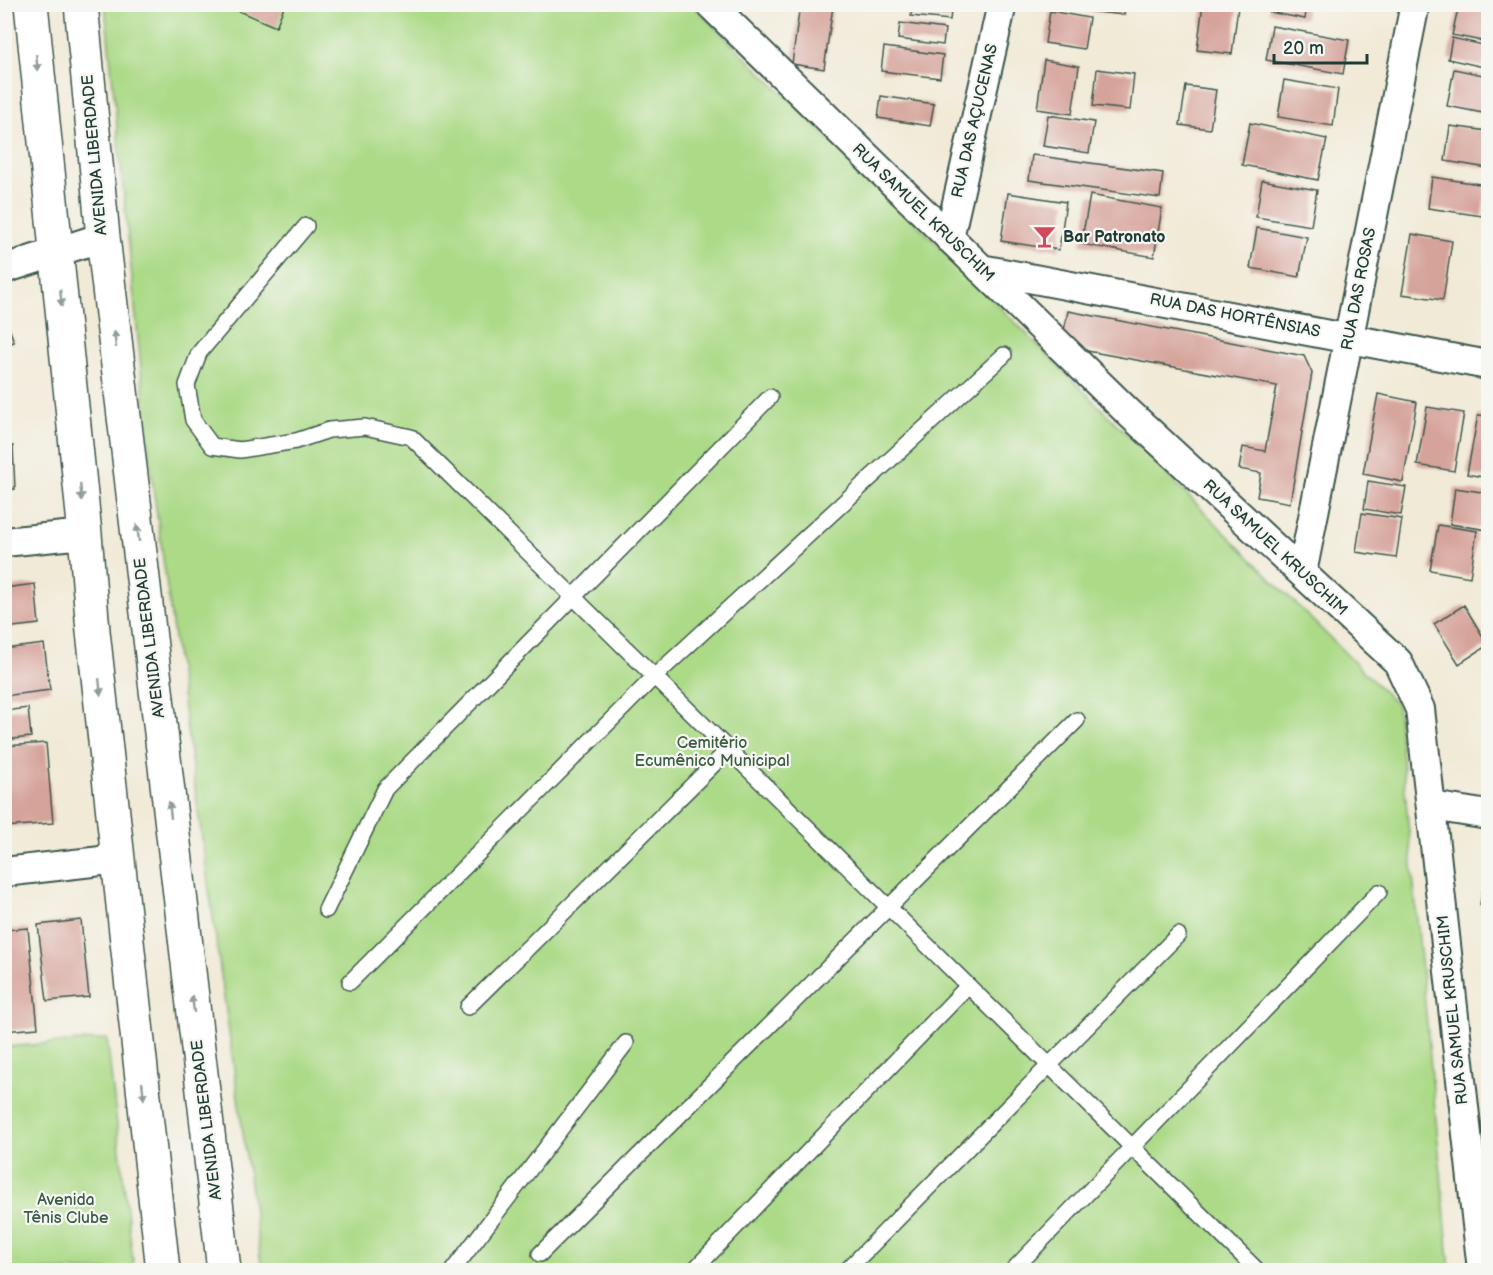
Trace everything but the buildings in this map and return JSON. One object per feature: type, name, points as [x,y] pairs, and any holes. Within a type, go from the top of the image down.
[{"type":"street","points":[[31,4],[93,631],[163,1270]]},
{"type":"street","name":"AVENIDA LIBERDADE","points":[[81,4],[103,237],[224,1270]]},
{"type":"street","name":"RUA SAMUEL KRUSCHIM","points":[[710,4],[1128,412],[1398,662],[1420,709],[1482,1270]]},
{"type":"street","name":"RUA DAS AÇUCENAS","points":[[949,238],[1002,4]]},
{"type":"street","name":"RUA DAS ROSAS","points":[[1302,573],[1415,4]]},
{"type":"street","points":[[4,269],[103,237]]},
{"type":"street","name":"RUA DAS HORTÊNSIAS","points":[[981,269],[1488,365]]},
{"type":"street","points":[[4,542],[85,534]]},
{"type":"street","points":[[1432,806],[1488,815]]},
{"type":"street","points":[[4,872],[119,859]]},
{"type":"lane","points":[[306,226],[199,353],[187,385],[193,420],[212,446],[240,450],[296,441],[329,430],[365,427],[411,438],[1257,1270]]},
{"type":"lane","points":[[350,982],[654,677],[1004,355]]},
{"type":"lane","points":[[326,910],[385,789],[770,397]]},
{"type":"lane","points":[[540,1254],[1077,720]]},
{"type":"lane","points":[[468,1006],[729,750]]},
{"type":"lane","points":[[1013,1270],[1379,892]]},
{"type":"lane","points":[[847,1270],[1178,935]]},
{"type":"lane","points":[[694,1270],[968,986]]},
{"type":"lane","points":[[453,1270],[626,1043]]},
{"type":"green space","name":"Cemitério Ecumênico Municipal","points":[[105,5],[692,5],[936,243],[1397,705],[1450,1270],[262,1270],[152,479]]},
{"type":"green space","name":"Avenida Tênis Clube","points":[[107,1039],[134,1270],[5,1270],[5,1047]]},
{"type":"place","name":"Bar Patronato","points":[[1045,237]]}]
